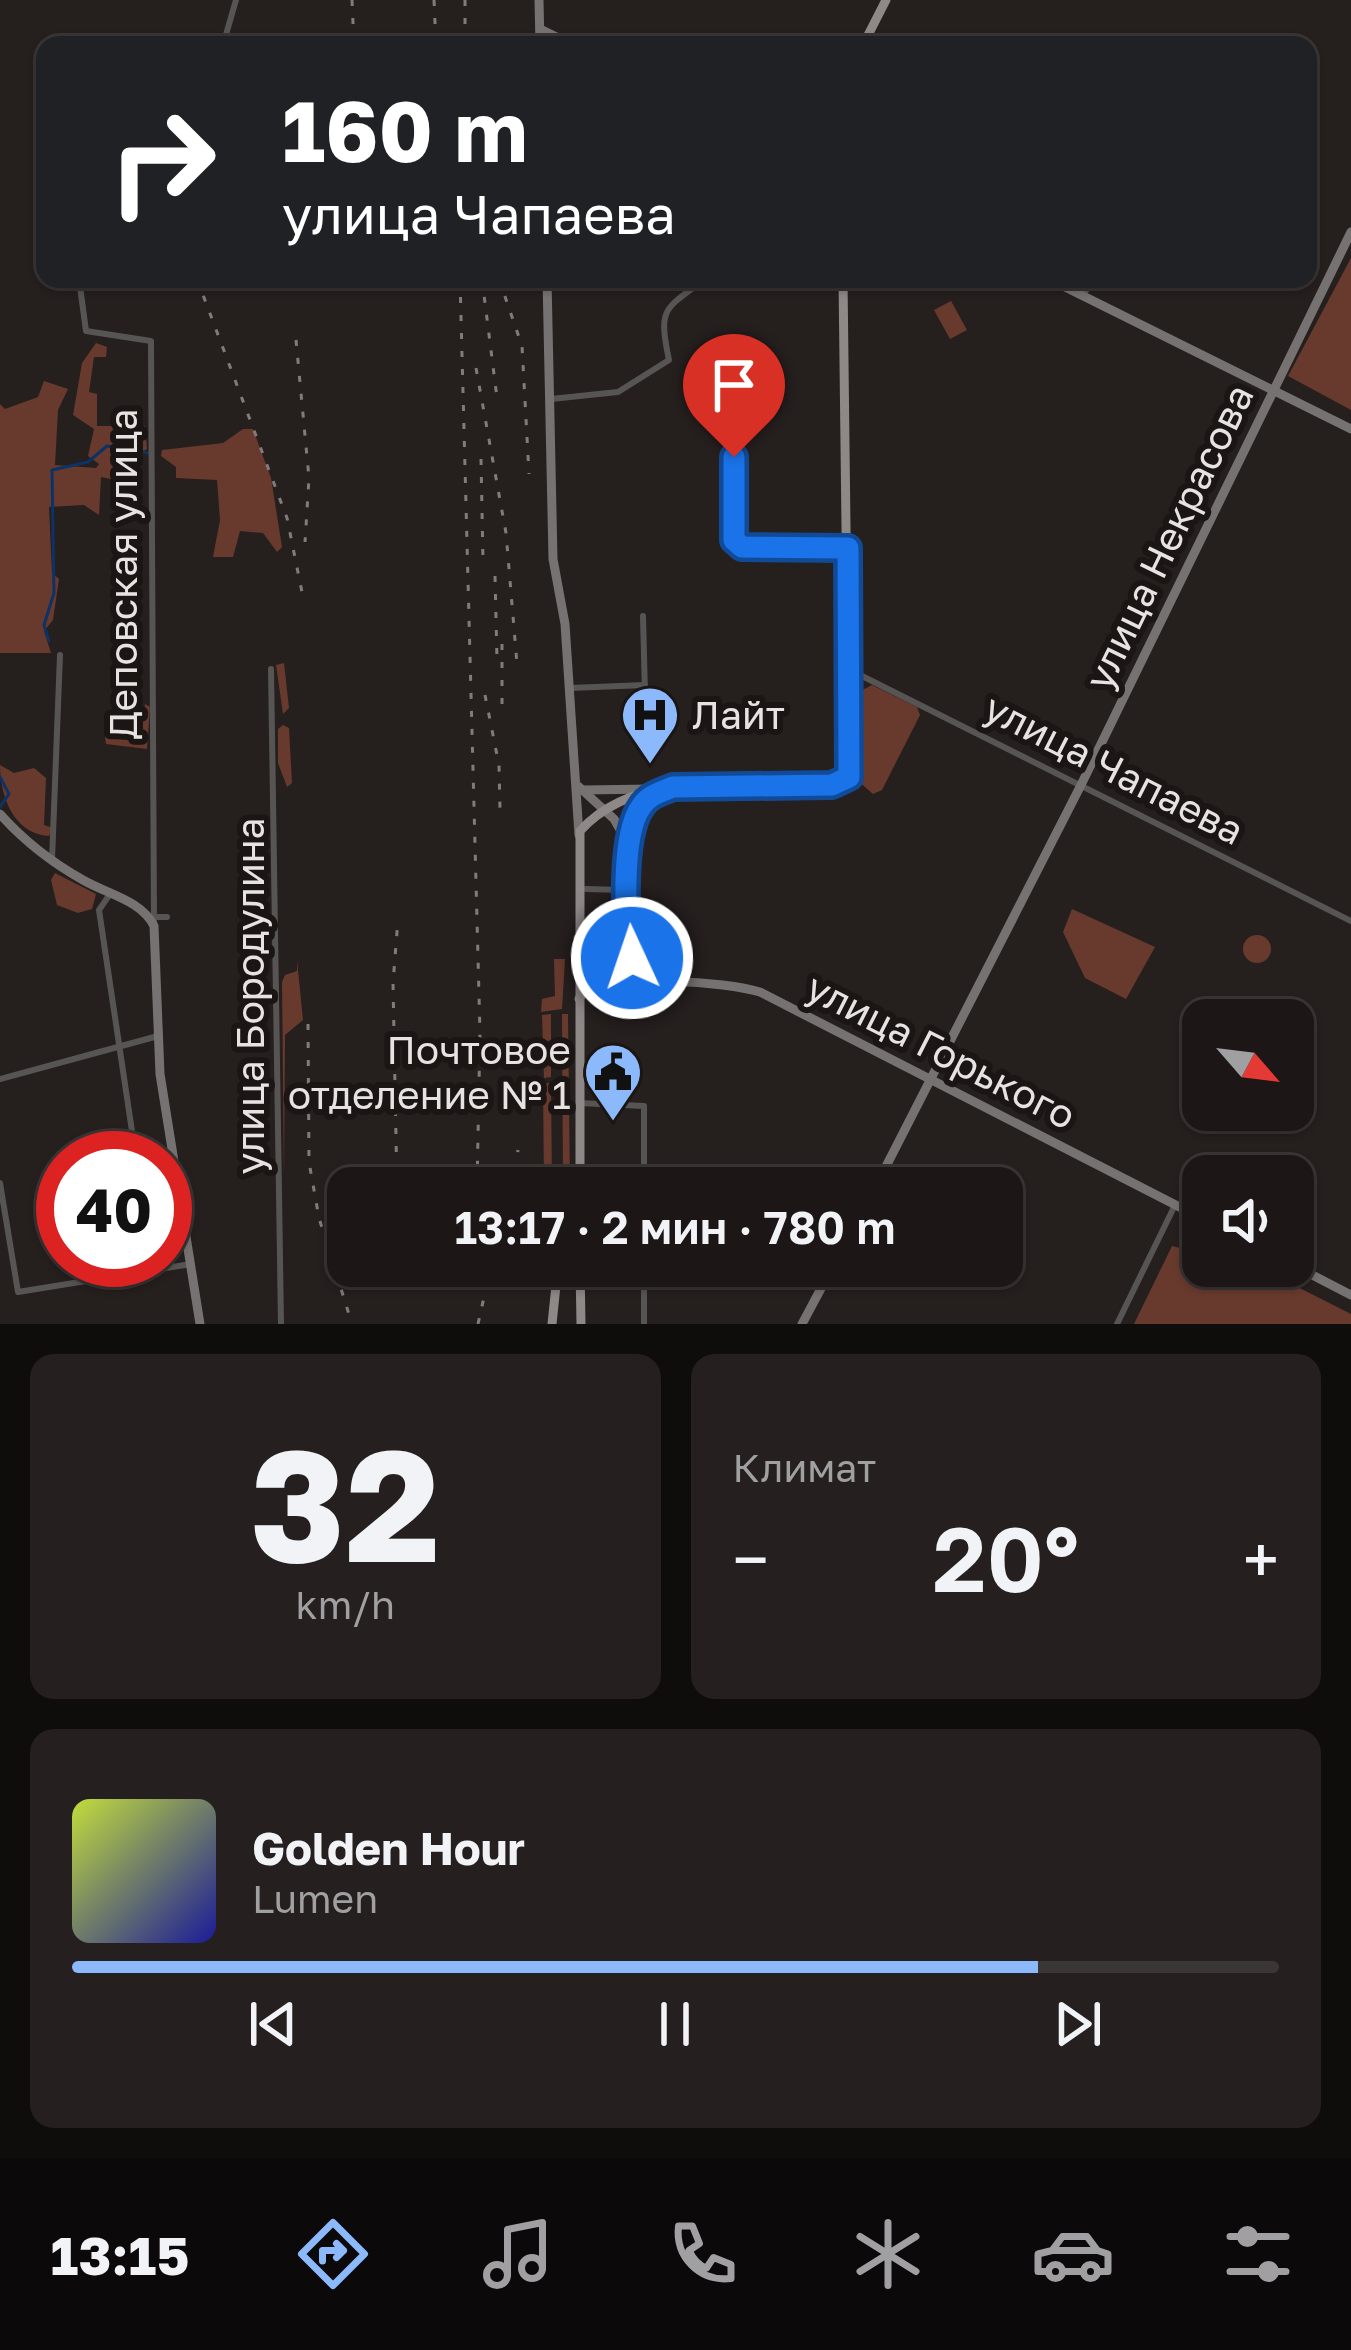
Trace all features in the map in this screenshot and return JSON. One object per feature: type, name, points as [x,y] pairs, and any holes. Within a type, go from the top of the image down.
[{"type":"main road","points":[[868,36],[886,0]]},
{"type":"main road","points":[[580,1167],[578,835],[605,809],[651,789],[846,782],[850,670],[843,288]]},
{"type":"main road","points":[[578,1002],[612,967],[628,940],[629,845],[643,803],[673,787]]},
{"type":"main road","points":[[552,1324],[556,1287]]},
{"type":"main road","points":[[580,1287],[581,1324]]},
{"type":"street","points":[[226,36],[236,0]]},
{"type":"street","points":[[539,0],[540,36]]},
{"type":"street","points":[[540,29],[554,36]]},
{"type":"street","name":"улица Некрасова","points":[[885,1167],[1081,785],[1351,232]]},
{"type":"street","name":"Деповская улица","points":[[80,288],[86,331],[152,341],[158,1036],[172,1131]]},
{"type":"street","points":[[547,288],[553,559],[581,788],[578,835]]},
{"type":"street","points":[[548,399],[624,390],[669,360],[660,320],[665,310],[693,288]]},
{"type":"street","points":[[1067,288],[1351,429]]},
{"type":"street","points":[[1083,296],[1087,288]]},
{"type":"street","points":[[734,457],[734,540],[742,547],[848,548]]},
{"type":"street","points":[[643,616],[646,734]]},
{"type":"street","points":[[52,860],[60,655]]},
{"type":"street","name":"улица Бородулина","points":[[272,669],[281,1324]]},
{"type":"street","name":"улица Чапаева","points":[[850,670],[1351,921]]},
{"type":"street","points":[[568,688],[644,685]]},
{"type":"street","points":[[581,788],[651,789]]},
{"type":"street","points":[[581,788],[605,809],[629,845]]},
{"type":"street","points":[[0,814],[52,860],[160,920]]},
{"type":"street","points":[[586,889],[622,890]]},
{"type":"street","points":[[110,894],[100,910],[132,1131]]},
{"type":"street","points":[[578,938],[639,984]]},
{"type":"street","points":[[628,940],[636,967],[657,984]]},
{"type":"street","name":"улица Горького","points":[[578,1002],[593,987],[639,984],[730,985],[760,992],[1182,1208]]},
{"type":"street","points":[[0,1079],[158,1036]]},
{"type":"street","points":[[579,1102],[644,1106],[644,1167]]},
{"type":"street","points":[[0,1183],[4,1237],[18,1292],[47,1287]]},
{"type":"street","points":[[1117,1324],[1175,1204]]},
{"type":"street","name":"Деповская улица","points":[[192,1271],[200,1324]]},
{"type":"street","points":[[1314,1276],[1351,1294]]},
{"type":"street","points":[[644,1287],[644,1324]]},
{"type":"street","points":[[802,1324],[822,1287]]},
{"type":"shaded area","points":[[1351,258],[1351,410],[1288,376]]},
{"type":"shaded area","points":[[951,301],[967,330],[950,339],[934,310]]},
{"type":"shaded area","points":[[96,343],[107,347],[106,357],[94,357],[89,392],[97,394],[97,426],[145,426],[147,449],[139,454],[122,449],[133,455],[126,461],[126,482],[101,477],[99,515],[84,505],[49,507],[52,573],[59,579],[53,620],[44,631],[51,653],[0,653],[0,404],[5,409],[38,397],[44,381],[68,389],[58,410],[55,465],[96,468],[99,464],[88,456],[94,429],[73,415],[82,363]]},
{"type":"shaded area","points":[[243,429],[253,429],[271,478],[282,547],[277,552],[263,533],[240,531],[233,557],[213,557],[220,520],[217,480],[176,478],[176,467],[161,456],[162,450],[223,443]]},
{"type":"shaded area","points":[[284,663],[289,708],[283,714],[276,665]]},
{"type":"shaded area","points":[[872,685],[917,707],[920,715],[882,790],[873,794],[857,780],[855,694]]},
{"type":"shaded area","points":[[136,698],[130,715],[143,717],[145,704],[150,707],[147,749],[106,744],[105,737],[118,734],[118,704]]},
{"type":"shaded area","points":[[289,728],[292,783],[287,787],[278,763],[278,729]]},
{"type":"shaded area","points":[[0,765],[14,773],[34,768],[46,778],[44,825],[53,828],[49,836],[26,828],[11,811]]},
{"type":"shaded area","points":[[55,873],[96,894],[92,909],[78,913],[57,905],[51,880]]},
{"type":"shaded area","points":[[1072,909],[1155,947],[1126,999],[1085,978],[1063,932]]},
{"type":"shaded area","points":[[1257,935],[1267,939],[1271,949],[1267,959],[1257,963],[1247,959],[1243,949],[1247,939]]},
{"type":"shaded area","points":[[554,959],[565,959],[562,1009],[541,1012],[542,999],[555,996]]},
{"type":"shaded area","points":[[297,960],[303,1020],[285,1035],[284,1180],[282,982],[285,975],[297,971]]},
{"type":"shaded area","points":[[551,1014],[551,1077],[544,1078],[542,1015]]},
{"type":"shaded area","points":[[562,1014],[568,1014],[570,1167],[563,1167]]},
{"type":"shaded area","points":[[543,1083],[551,1083],[552,1167],[544,1167]]},
{"type":"shaded area","points":[[1172,1246],[1182,1248],[1182,1287],[1298,1287],[1351,1314],[1351,1324],[1134,1324]]},
{"type":"waterway","points":[[49,641],[44,625],[54,593],[52,470],[88,462],[107,446],[148,453]]},
{"type":"waterway","points":[[0,777],[9,794],[0,807]]},
{"type":"railway","points":[[352,0],[354,36]]},
{"type":"railway","points":[[434,0],[436,36]]},
{"type":"railway","points":[[465,0],[465,36]]},
{"type":"railway","points":[[200,288],[287,518],[304,602]]},
{"type":"railway","points":[[460,288],[480,1033],[477,1167]]},
{"type":"railway","points":[[483,288],[497,398]]},
{"type":"railway","points":[[502,288],[522,346],[529,474]]},
{"type":"railway","points":[[296,340],[309,478],[305,542]]},
{"type":"railway","points":[[476,368],[506,533],[517,664]]},
{"type":"railway","points":[[481,459],[483,561]]},
{"type":"railway","points":[[495,576],[497,660]]},
{"type":"railway","points":[[502,644],[502,712]]},
{"type":"railway","points":[[485,695],[499,765],[500,809]]},
{"type":"railway","points":[[397,1167],[393,983],[398,919]]},
{"type":"railway","points":[[308,1024],[309,1162],[319,1218],[352,1324]]},
{"type":"railway","points":[[516,1167],[518,1150]]},
{"type":"railway","points":[[478,1324],[486,1287]]},
{"type":"place","name":"Лайт","points":[[650,766]]},
{"type":"place","name":"Почтовое отделение № 1","points":[[613,1123]]},
{"type":"route","points":[[632,958],[629,845],[635,817],[649,797],[673,787],[832,785],[849,777],[848,548],[742,547],[734,540],[734,457]]}]
